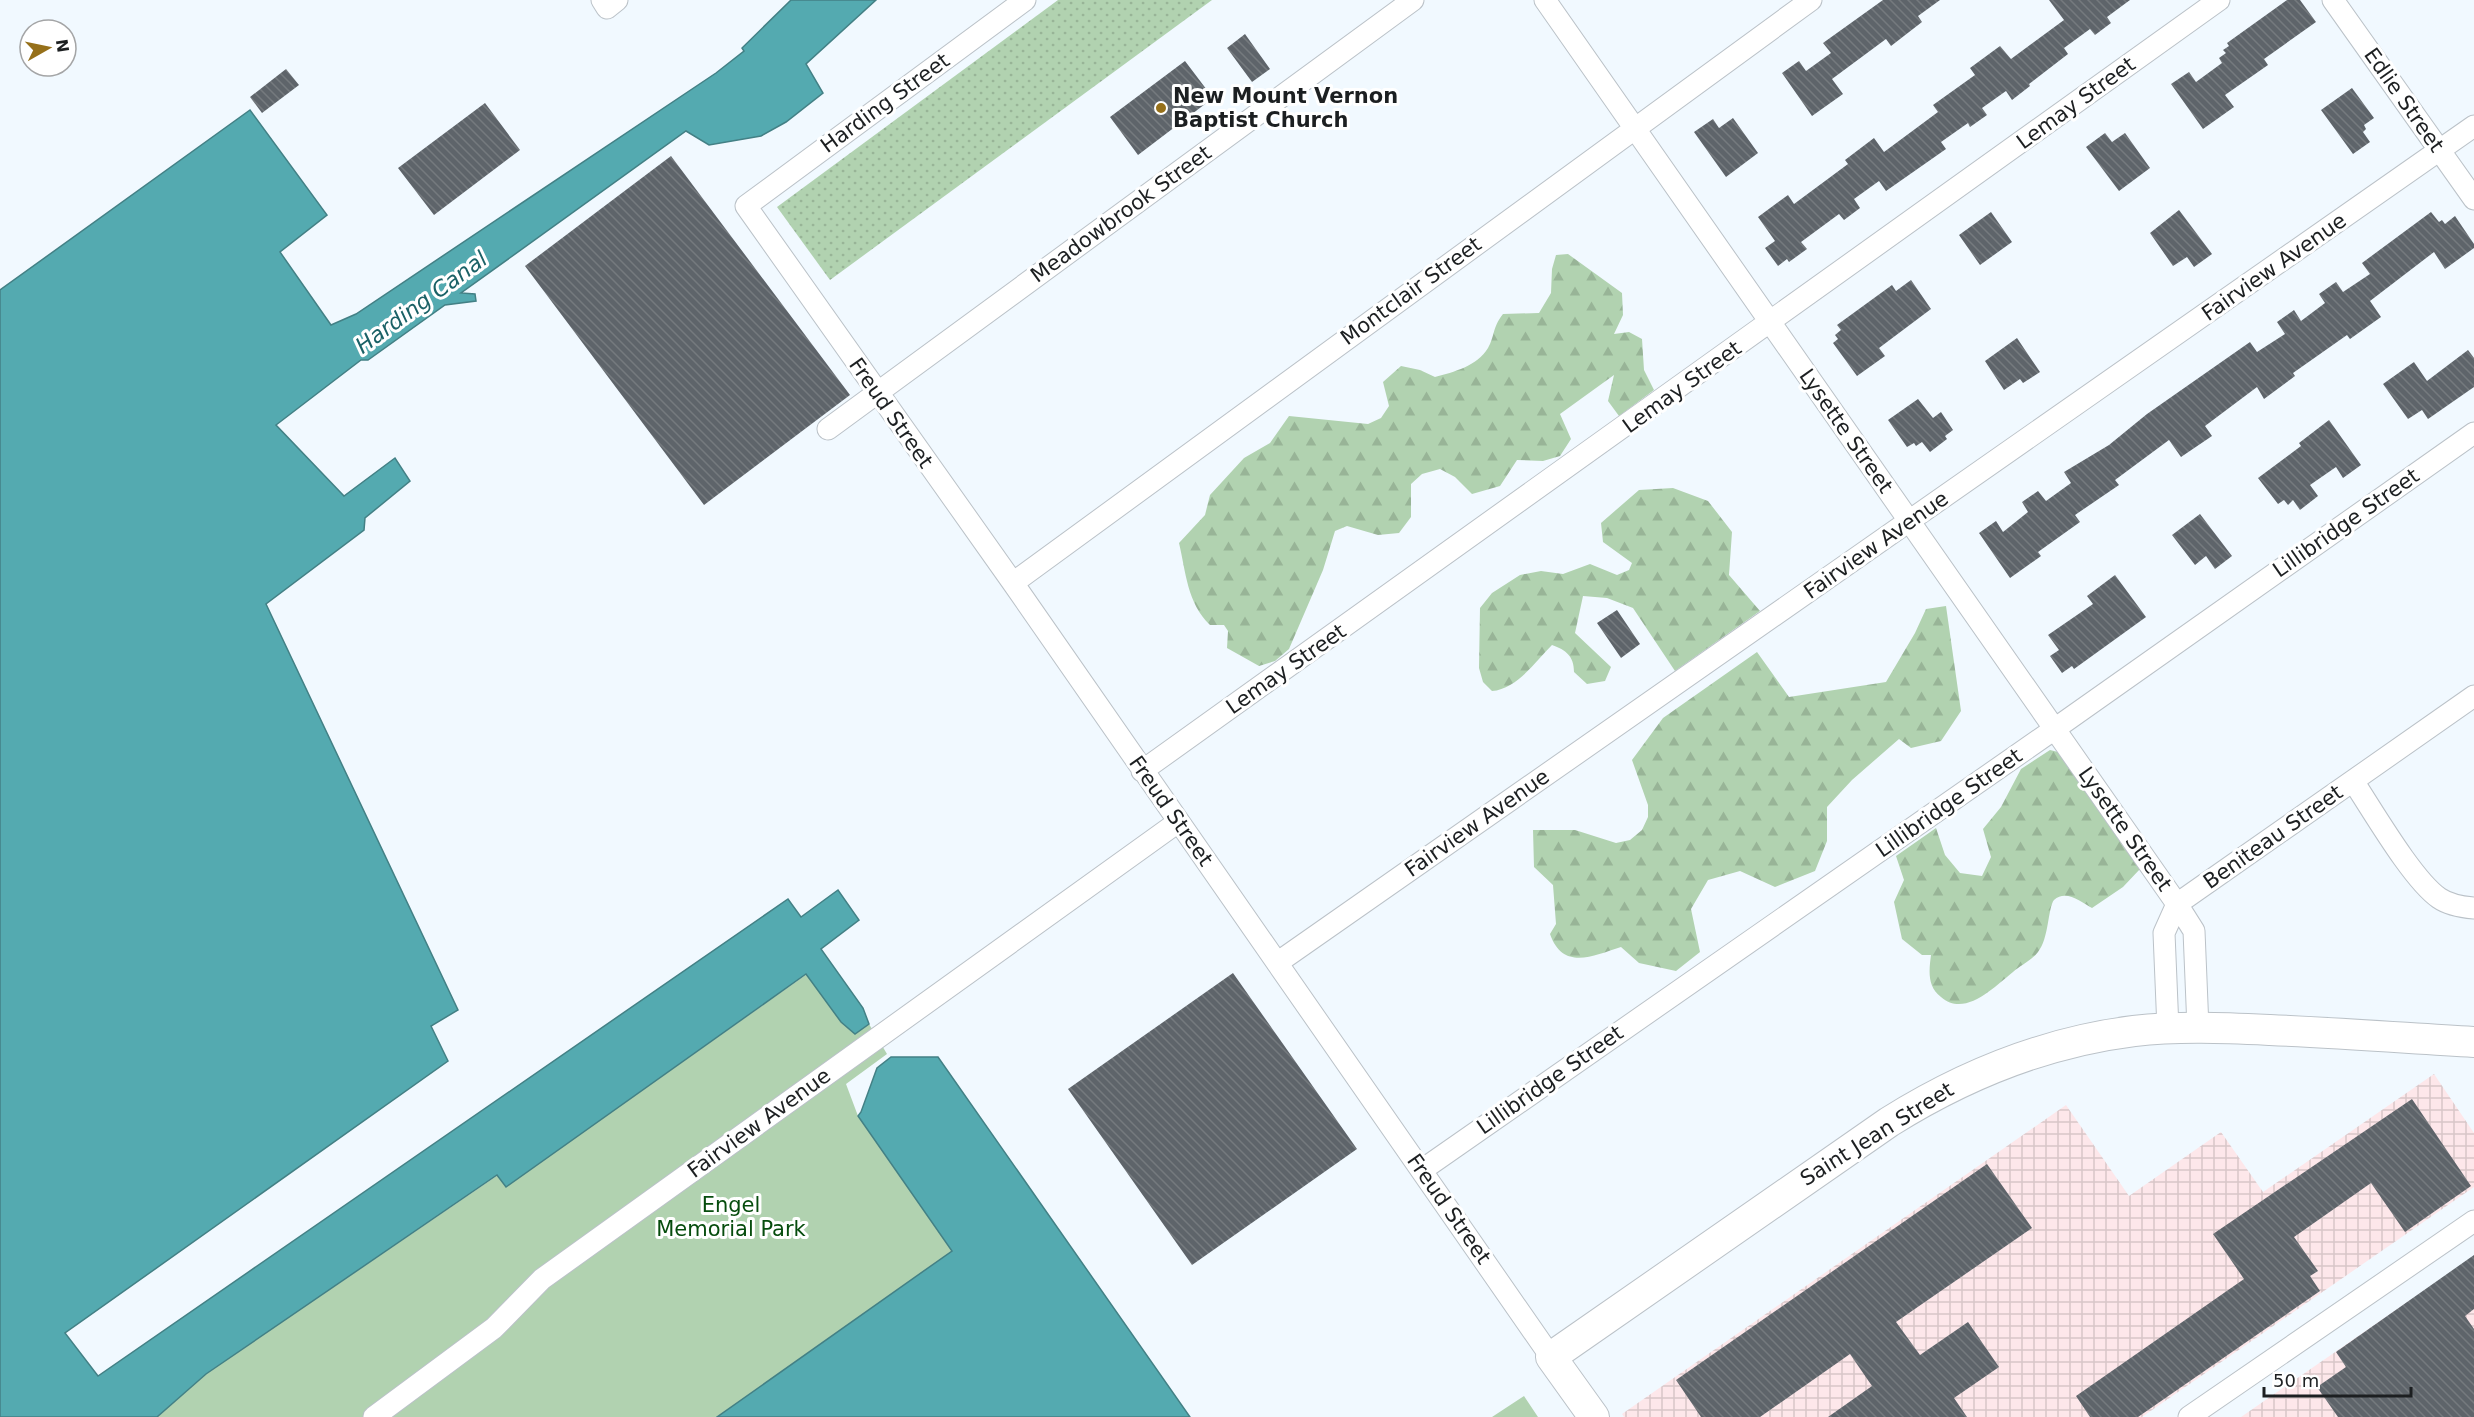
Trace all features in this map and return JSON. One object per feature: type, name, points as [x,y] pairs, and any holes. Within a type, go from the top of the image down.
[{"type":"street","name":"Harding Street","points":[[746,206],[1025,0]]},
{"type":"street","name":"Meadowbrook Street","points":[[828,429],[1413,0]]},
{"type":"street","name":"Lysette Street","points":[[1545,0],[2177,904],[2164,933],[2168,1029]]},
{"type":"street","name":"Montclair Street","points":[[1013,583],[1811,0]]},
{"type":"street","name":"Lemay Street","points":[[1142,771],[2219,0]]},
{"type":"street","name":"Edlie Street","points":[[2333,0],[2474,199]]},
{"type":"street","name":"Fairview Avenue","points":[[1277,963],[2474,126]]},
{"type":"street","name":"Freud Street","points":[[746,206],[1013,583],[1594,1417]]},
{"type":"street","name":"Lillibridge Street","points":[[1422,1170],[2474,433]]},
{"type":"street","name":"Beniteau Street","points":[[2177,904],[2474,696]]},
{"type":"street","points":[[2353,782],[2420,879],[2439,898],[2460,907],[2474,908]]},
{"type":"street","name":"Fairview Avenue","points":[[374,1417],[494,1328],[542,1279],[1178,822]]},
{"type":"street","points":[[2177,904],[2194,931],[2198,1028]]},
{"type":"street","name":"Saint Jean Street","points":[[1551,1357],[1851,1147],[1918,1104],[1988,1069],[2019,1057],[2076,1042],[2133,1031],[2198,1028],[2321,1032],[2474,1042]]},
{"type":"street","points":[[2189,1417],[2474,1221]]},
{"type":"shaded area","points":[[2434,1074],[2474,1133],[2474,1187],[2142,1417],[1624,1417],[1622,1414],[2066,1105],[2129,1196],[2221,1132],[2263,1192]]},
{"type":"shaded area","points":[[2474,1256],[2474,1417],[2241,1417]]},
{"type":"green space","points":[[1058,0],[1212,0],[830,280],[777,207]]},
{"type":"green space","points":[[1568,254],[1622,293],[1623,315],[1614,334],[1629,332],[1642,339],[1644,370],[1654,390],[1619,416],[1608,401],[1614,375],[1560,414],[1571,439],[1560,456],[1543,461],[1517,460],[1500,486],[1472,494],[1455,477],[1440,469],[1422,474],[1411,484],[1411,517],[1399,533],[1378,535],[1347,526],[1335,531],[1323,570],[1289,649],[1275,661],[1259,666],[1227,648],[1228,631],[1224,625],[1210,625],[1196,607],[1188,587],[1179,543],[1205,515],[1210,495],[1244,458],[1270,443],[1289,416],[1368,424],[1381,418],[1389,406],[1383,382],[1401,366],[1420,370],[1435,377],[1471,364],[1488,348],[1503,314],[1539,313],[1551,293],[1552,269],[1556,255]]},
{"type":"green space","points":[[1673,488],[1708,501],[1732,532],[1729,575],[1760,611],[1675,671],[1633,608],[1607,598],[1583,596],[1575,633],[1611,667],[1605,681],[1587,684],[1574,672],[1573,662],[1568,654],[1552,645],[1517,680],[1492,691],[1483,682],[1479,668],[1480,608],[1492,593],[1520,575],[1541,571],[1563,574],[1590,564],[1617,575],[1629,570],[1632,563],[1603,542],[1601,523],[1639,490]]},
{"type":"green space","points":[[1946,606],[1961,711],[1941,741],[1911,748],[1899,739],[1852,780],[1827,807],[1827,841],[1815,871],[1775,887],[1740,871],[1708,880],[1691,909],[1700,952],[1676,971],[1639,963],[1621,947],[1580,958],[1563,953],[1556,946],[1550,934],[1556,924],[1553,885],[1534,867],[1533,830],[1575,830],[1616,843],[1630,840],[1642,830],[1648,817],[1648,805],[1632,760],[1663,718],[1757,652],[1789,697],[1886,682],[1915,633],[1926,609]]},
{"type":"green space","points":[[2050,750],[2058,752],[2140,869],[2123,887],[2092,908],[2068,896],[2054,900],[2042,946],[2035,955],[1979,998],[1960,1004],[1950,1003],[1936,993],[1931,983],[1931,955],[1922,955],[1902,939],[1894,902],[1904,880],[1896,856],[1936,828],[1945,855],[1960,873],[1982,876],[1991,857],[1983,829],[2001,807],[2021,769]]},
{"type":"green space","name":"Engel Memorial Park","points":[[807,974],[841,1022],[855,1034],[869,1024],[887,1054],[846,1084],[858,1116],[952,1251],[717,1417],[157,1417],[206,1374],[498,1175],[507,1186]]},
{"type":"green space","points":[[1524,1396],[1538,1417],[1492,1417]]},
{"type":"water","name":"Harding Canal","points":[[791,0],[876,0],[806,64],[823,93],[786,122],[761,136],[709,145],[686,131],[461,293],[475,294],[476,301],[445,305],[368,360],[361,360],[276,425],[344,496],[395,458],[410,481],[365,518],[364,530],[266,604],[458,1010],[431,1026],[448,1061],[65,1333],[98,1376],[788,899],[801,917],[838,890],[859,920],[821,949],[863,1008],[869,1024],[855,1034],[841,1022],[806,974],[506,1187],[497,1175],[206,1374],[157,1417],[0,1417],[0,290],[250,110],[327,215],[280,252],[331,325],[356,314],[716,73],[744,51],[742,48]]},
{"type":"water","points":[[891,1057],[938,1057],[1190,1417],[717,1417],[952,1251],[858,1116],[877,1068]]},
{"type":"building","points":[[1883,0],[1940,0],[1918,16],[1922,22],[1891,46],[1886,39],[1832,79],[1843,94],[1812,116],[1782,73],[1799,61],[1806,71],[1831,53],[1823,43]]},
{"type":"building","points":[[2049,0],[2130,0],[2107,17],[2111,23],[2095,35],[2090,29],[2064,48],[2068,54],[2012,100],[2006,91],[1982,108],[1987,115],[1970,127],[1968,123],[1941,142],[1946,149],[1886,191],[1879,181],[1854,199],[1860,208],[1844,220],[1839,214],[1801,242],[1807,249],[1789,262],[1787,259],[1778,266],[1765,248],[1775,241],[1758,217],[1788,195],[1794,204],[1848,164],[1845,160],[1874,138],[1884,152],[1938,112],[1933,105],[1975,75],[1970,68],[2000,46],[2011,59],[2064,20]]},
{"type":"building","points":[[2287,0],[2300,0],[2316,22],[2264,59],[2268,65],[2225,95],[2234,107],[2203,129],[2171,84],[2189,72],[2196,82],[2222,63],[2219,58],[2226,53],[2223,50],[2229,46],[2227,43]]},
{"type":"building","points":[[1245,34],[1270,69],[1252,82],[1227,48]]},
{"type":"building","name":"New Mount Vernon Baptist Church","points":[[1185,61],[1213,98],[1138,155],[1110,117]]},
{"type":"building","points":[[286,69],[299,85],[262,113],[250,97]]},
{"type":"building","points":[[2352,88],[2374,118],[2364,125],[2366,129],[2363,132],[2370,142],[2353,154],[2321,110]]},
{"type":"building","points":[[485,103],[520,150],[434,215],[398,168]]},
{"type":"building","points":[[1733,118],[1758,153],[1726,177],[1694,132],[1713,119],[1719,128]]},
{"type":"building","points":[[2105,133],[2112,142],[2125,133],[2150,168],[2119,191],[2086,147]]},
{"type":"building","points":[[671,156],[850,395],[704,505],[525,266]]},
{"type":"building","points":[[2179,210],[2212,254],[2194,267],[2187,257],[2173,266],[2150,233]]},
{"type":"building","points":[[1991,212],[2012,242],[1980,265],[1959,235]]},
{"type":"building","points":[[2431,212],[2439,222],[2442,220],[2445,224],[2455,216],[2474,244],[2474,248],[2445,269],[2434,252],[2370,301],[2381,317],[2350,339],[2347,335],[2293,373],[2295,376],[2264,399],[2257,387],[2205,426],[2212,436],[2181,457],[2169,440],[2115,480],[2119,485],[2075,515],[2080,522],[2038,552],[2041,556],[2010,578],[1979,533],[1996,521],[2003,532],[2028,512],[2022,502],[2038,491],[2046,501],[2071,483],[2064,472],[2109,445],[2147,414],[2250,342],[2257,352],[2285,334],[2277,322],[2294,310],[2301,321],[2325,303],[2319,294],[2336,282],[2343,292],[2370,274],[2362,263]]},
{"type":"building","points":[[1911,280],[1931,309],[1879,348],[1885,356],[1857,376],[1833,343],[1838,339],[1835,335],[1841,330],[1837,325],[1892,285],[1896,291]]},
{"type":"building","points":[[2017,338],[2040,372],[2023,383],[2020,379],[2004,390],[1985,361]]},
{"type":"building","points":[[2468,350],[2474,358],[2474,387],[2428,419],[2422,410],[2408,419],[2383,384],[2414,362],[2427,381]]},
{"type":"building","points":[[1918,399],[1933,418],[1941,412],[1953,430],[1945,436],[1947,439],[1930,452],[1922,442],[1916,446],[1914,443],[1907,447],[1888,420]]},
{"type":"building","points":[[2329,420],[2361,465],[2343,478],[2336,467],[2310,485],[2318,496],[2300,510],[2293,500],[2288,505],[2284,500],[2278,504],[2258,478],[2301,446],[2299,443]]},
{"type":"building","points":[[2200,514],[2232,556],[2215,569],[2206,556],[2195,565],[2172,535]]},
{"type":"building","points":[[2115,575],[2146,617],[2074,669],[2072,666],[2062,673],[2050,656],[2059,650],[2048,635],[2093,604],[2087,596]]},
{"type":"building","points":[[1617,610],[1640,644],[1621,658],[1597,623]]},
{"type":"building","points":[[1233,973],[1357,1149],[1192,1265],[1068,1089]]},
{"type":"building","points":[[2412,1099],[2471,1186],[2405,1232],[2371,1183],[2294,1237],[2318,1271],[2310,1276],[2320,1291],[2138,1417],[2090,1417],[2076,1396],[2244,1279],[2213,1234]]},
{"type":"building","points":[[1987,1164],[2032,1228],[1896,1322],[1920,1355],[1968,1322],[1999,1367],[1954,1398],[1967,1417],[1828,1417],[1872,1386],[1850,1354],[1760,1417],[1701,1417],[1676,1380]]},
{"type":"building","points":[[2474,1255],[2474,1309],[2465,1316],[2474,1329],[2474,1417],[2338,1417],[2317,1387],[2346,1367],[2336,1352]]},
{"type":"place","name":"New Mount Vernon Baptist Church","points":[[1161,108]]}]
